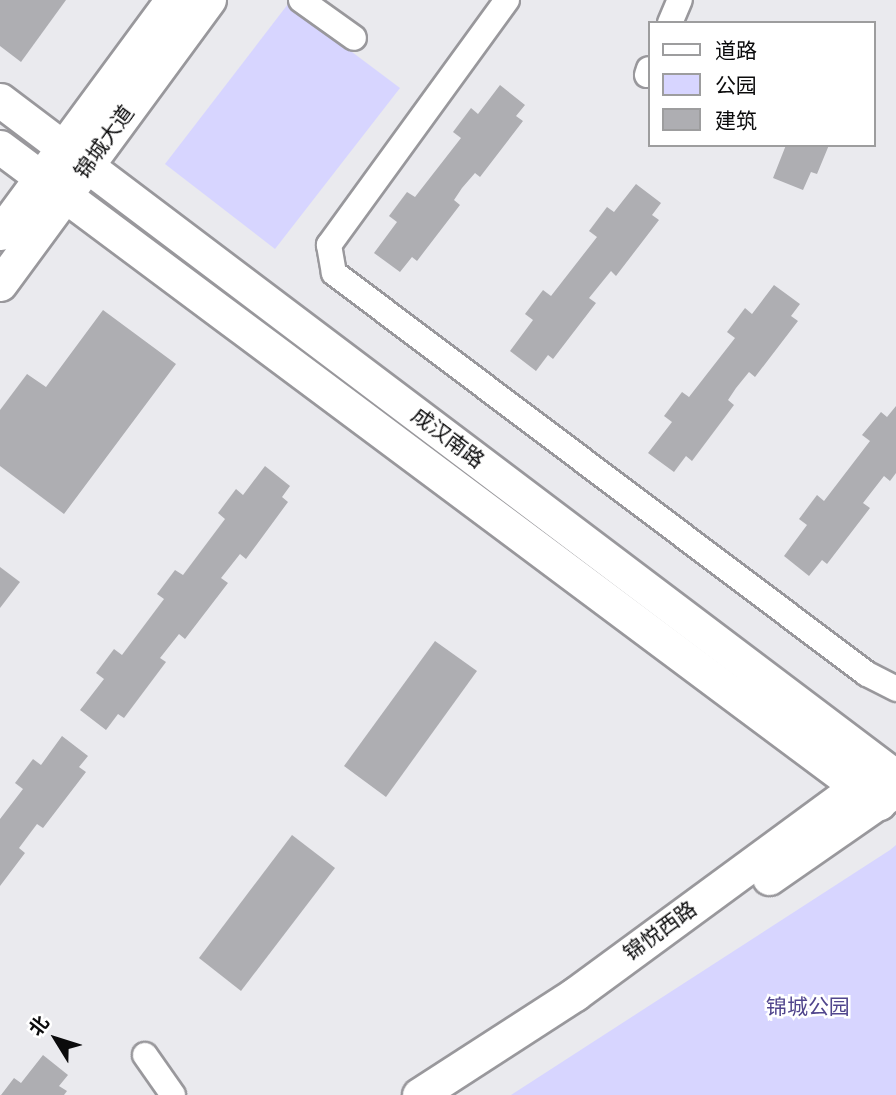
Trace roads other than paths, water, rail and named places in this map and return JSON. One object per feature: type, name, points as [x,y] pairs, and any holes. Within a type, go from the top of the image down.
[{"type":"main road","name":"锦城大道","points":[[76,156],[172,0]]},
{"type":"main road","name":"锦城大道","points":[[0,284],[52,188],[209,0]]},
{"type":"main road","name":"成汉南路","points":[[0,100],[885,780]]},
{"type":"main road","name":"成汉南路","points":[[0,147],[52,188],[885,780]]},
{"type":"main road","name":"锦城大道","points":[[0,233],[52,188]]},
{"type":"main road","name":"锦悦西路","points":[[419,1095],[575,994],[885,780]]},
{"type":"main road","name":"锦悦西路","points":[[457,1095],[885,780]]},
{"type":"street","points":[[300,0],[354,38]]},
{"type":"street","points":[[507,0],[329,245],[334,273],[845,658],[896,689]]},
{"type":"street","points":[[671,21],[680,0]]},
{"type":"street","points":[[145,1055],[173,1095]]},
{"type":"park label","name":"锦城公园","points":[[808,1007]]}]
